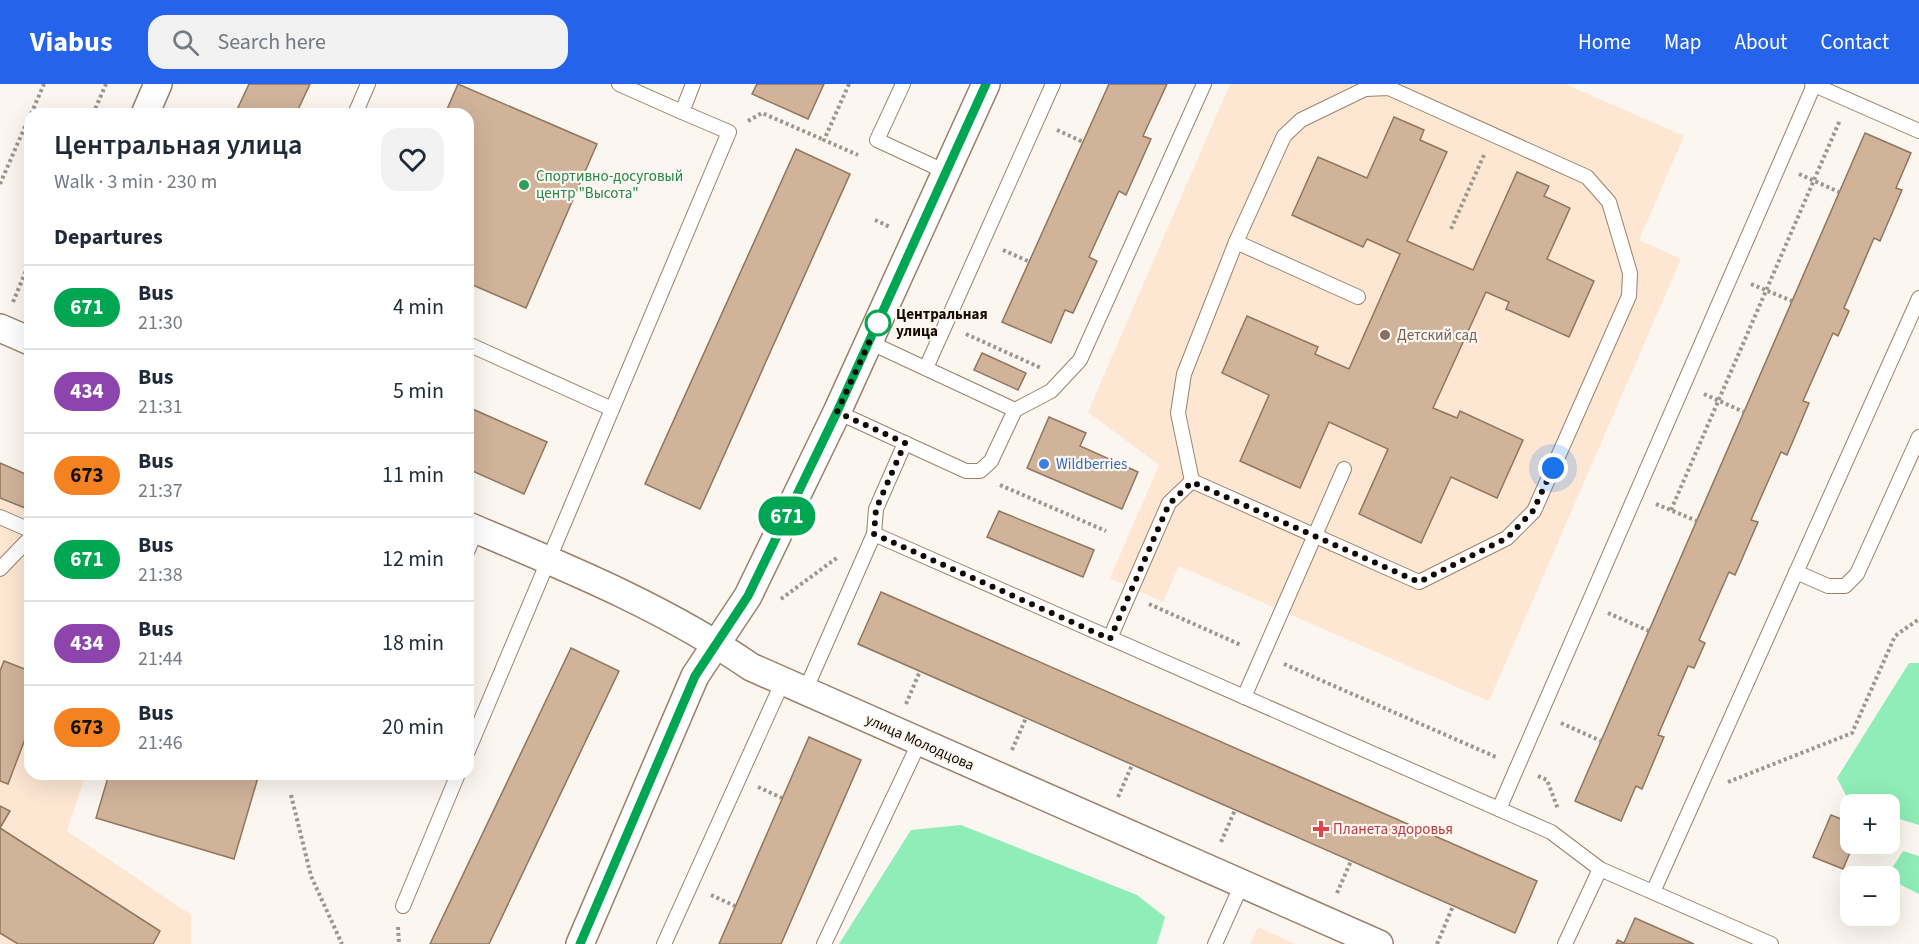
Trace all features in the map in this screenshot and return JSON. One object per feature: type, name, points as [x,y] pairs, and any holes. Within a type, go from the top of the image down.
[{"type":"street","points":[[148,108],[158,84]]},
{"type":"street","points":[[580,944],[695,676],[748,596],[837,412],[986,84]]},
{"type":"street","points":[[0,329],[24,339]]},
{"type":"street","name":"улица Молодцова","points":[[474,536],[548,560],[669,616],[717,643],[751,667],[1379,944]]},
{"type":"lane","points":[[358,108],[368,84]]},
{"type":"lane","points":[[474,737],[729,132],[619,84]]},
{"type":"lane","points":[[682,112],[693,84]]},
{"type":"lane","points":[[903,84],[877,140],[946,172]]},
{"type":"lane","points":[[926,369],[1053,84]]},
{"type":"lane","points":[[837,412],[966,471],[980,471],[991,461],[1015,410],[1051,391],[1080,360],[1204,84]]},
{"type":"lane","points":[[1499,809],[1813,84],[1919,131]]},
{"type":"lane","points":[[1389,88],[1587,177],[1609,201],[1630,273],[1629,296],[1533,511],[1507,538],[1419,582],[1192,482],[1178,413],[1184,374],[1236,242],[1284,136],[1301,120],[1365,89],[1389,88]]},
{"type":"lane","points":[[1236,242],[1358,297]]},
{"type":"lane","points":[[1653,892],[1919,298]]},
{"type":"lane","points":[[869,342],[1015,410]]},
{"type":"lane","points":[[474,347],[612,409]]},
{"type":"lane","points":[[1796,572],[1828,586],[1845,586],[1857,574],[1919,436]]},
{"type":"lane","points":[[664,944],[794,686],[874,534],[876,509],[905,443]]},
{"type":"lane","points":[[1244,697],[1344,469]]},
{"type":"lane","points":[[1110,639],[1169,504],[1192,482]]},
{"type":"lane","points":[[0,517],[24,527]]},
{"type":"lane","points":[[874,534],[1551,832],[1600,869],[1771,944]]},
{"type":"lane","points":[[0,569],[24,544]]},
{"type":"lane","points":[[824,944],[920,741]]},
{"type":"lane","points":[[403,906],[456,780]]},
{"type":"lane","points":[[1565,944],[1600,869]]},
{"type":"lane","points":[[1215,944],[1242,884]]},
{"type":"path","points":[[33,108],[44,84]]},
{"type":"path","points":[[96,108],[106,84]]},
{"type":"path","points":[[824,140],[849,84]]},
{"type":"path","points":[[1697,521],[1671,510],[1849,100]]},
{"type":"path","points":[[729,132],[762,113],[866,158]]},
{"type":"path","points":[[0,184],[24,129]]},
{"type":"path","points":[[1065,134],[1083,142]]},
{"type":"path","points":[[1451,229],[1494,135]]},
{"type":"path","points":[[1814,181],[1839,192]]},
{"type":"path","points":[[1012,254],[1030,262]]},
{"type":"path","points":[[0,329],[24,275]]},
{"type":"path","points":[[1766,290],[1792,301]]},
{"type":"path","points":[[945,325],[1064,378]]},
{"type":"path","points":[[1719,400],[1744,412]]},
{"type":"path","points":[[980,471],[1006,489],[1106,531]]},
{"type":"path","points":[[779,600],[874,534]]},
{"type":"path","points":[[1129,596],[1502,760]]},
{"type":"path","points":[[1696,795],[1852,733],[1894,636],[1919,619]]},
{"type":"path","points":[[1623,620],[1649,631]]},
{"type":"path","points":[[903,710],[920,671]]},
{"type":"path","points":[[1009,758],[1026,718]]},
{"type":"path","points":[[1575,730],[1601,741]]},
{"type":"path","points":[[1115,805],[1132,765]]},
{"type":"path","points":[[291,795],[311,876],[342,944]]},
{"type":"path","points":[[1217,851],[1235,810]]},
{"type":"path","points":[[1333,903],[1351,861]]},
{"type":"path","points":[[1437,944],[1453,906]]},
{"type":"shaded area","name":"Детский сад","points":[[1230,84],[1565,84],[1684,136],[1639,240],[1681,259],[1489,701],[1179,566],[1163,602],[1110,578],[1159,465],[1088,412]]},
{"type":"shaded area","points":[[0,463],[24,473],[24,780],[84,780],[67,831],[191,915],[191,944],[0,944]]},
{"type":"shaded area","points":[[1258,927],[1295,944],[1250,944]]},
{"type":"green space","points":[[1909,663],[1919,663],[1919,825],[1900,819],[1900,794],[1845,794],[1837,778]]},
{"type":"green space","points":[[961,825],[1137,895],[1165,917],[1157,944],[839,944],[911,830]]},
{"type":"green space","points":[[1903,851],[1919,856],[1919,894],[1900,884],[1900,866],[1893,866]]},
{"type":"building","points":[[249,84],[310,84],[299,108],[238,108]]},
{"type":"building","name":"Спортивно-досуговый центр \"Высота\"","points":[[458,84],[597,144],[526,308],[474,286],[474,108],[448,108]]},
{"type":"building","points":[[757,84],[824,84],[808,119],[752,94]]},
{"type":"building","points":[[1109,84],[1167,84],[1143,136],[1151,139],[1126,195],[1119,191],[1089,257],[1097,261],[1073,313],[1065,310],[1051,343],[1002,322]]},
{"type":"building","points":[[1394,117],[1424,130],[1420,140],[1447,152],[1407,241],[1473,270],[1517,172],[1549,186],[1544,196],[1570,208],[1547,259],[1594,281],[1569,337],[1506,309],[1509,302],[1486,292],[1433,408],[1457,418],[1460,411],[1523,440],[1497,498],[1451,477],[1421,543],[1359,514],[1388,449],[1329,422],[1300,488],[1240,461],[1269,395],[1222,373],[1247,316],[1318,347],[1315,354],[1349,369],[1400,254],[1367,239],[1363,247],[1292,215],[1318,157],[1367,178]]},
{"type":"building","points":[[1865,133],[1911,153],[1896,188],[1902,190],[1880,241],[1874,238],[1844,308],[1849,311],[1838,336],[1833,333],[1803,401],[1809,403],[1787,455],[1781,452],[1751,520],[1758,522],[1735,575],[1729,572],[1699,640],[1705,643],[1694,668],[1688,666],[1658,735],[1664,737],[1642,789],[1636,786],[1621,821],[1575,801]]},
{"type":"building","points":[[796,149],[850,174],[700,509],[645,484]]},
{"type":"building","points":[[982,353],[1026,373],[1018,390],[974,370]]},
{"type":"building","points":[[474,410],[547,442],[524,494],[474,472]]},
{"type":"building","points":[[1049,417],[1086,433],[1080,446],[1138,472],[1122,509],[1027,468]]},
{"type":"building","points":[[0,463],[24,473],[24,508],[0,498]]},
{"type":"building","points":[[999,511],[1094,550],[1083,577],[987,537]]},
{"type":"building","points":[[881,592],[1537,881],[1515,933],[858,644]]},
{"type":"building","points":[[571,648],[619,671],[489,944],[430,944]]},
{"type":"building","points":[[4,661],[24,669],[24,742],[8,784],[0,781],[0,671]]},
{"type":"building","points":[[809,737],[861,760],[781,944],[719,944]]},
{"type":"building","points":[[107,780],[257,780],[234,859],[96,818]]},
{"type":"building","points":[[0,806],[10,811],[0,828]]},
{"type":"building","points":[[1831,815],[1840,819],[1840,854],[1849,854],[1844,866],[1840,868],[1813,857]]},
{"type":"building","points":[[0,828],[160,931],[153,944],[18,944],[0,933]]},
{"type":"building","points":[[1635,918],[1694,944],[1616,944],[1618,940],[1624,943]]},
{"type":"bus line","name":"671","points":[[580,944],[649,778],[695,676],[748,596],[837,412],[986,84]]},
{"type":"place","name":"Спортивно-досуговый центр \"Высота\"","points":[[524,185]]},
{"type":"place","name":"Центральная улица","points":[[878,323]]},
{"type":"place","name":"Детский сад","points":[[1385,335]]},
{"type":"place","name":"Wildberries","points":[[1044,464]]},
{"type":"place","name":"Планета здоровья","points":[[1321,829]]},
{"type":"route","points":[[878,323],[837,412],[905,443],[876,509],[874,534],[1110,639],[1169,504],[1192,482],[1419,582],[1507,538],[1533,511],[1553,468]]}]
